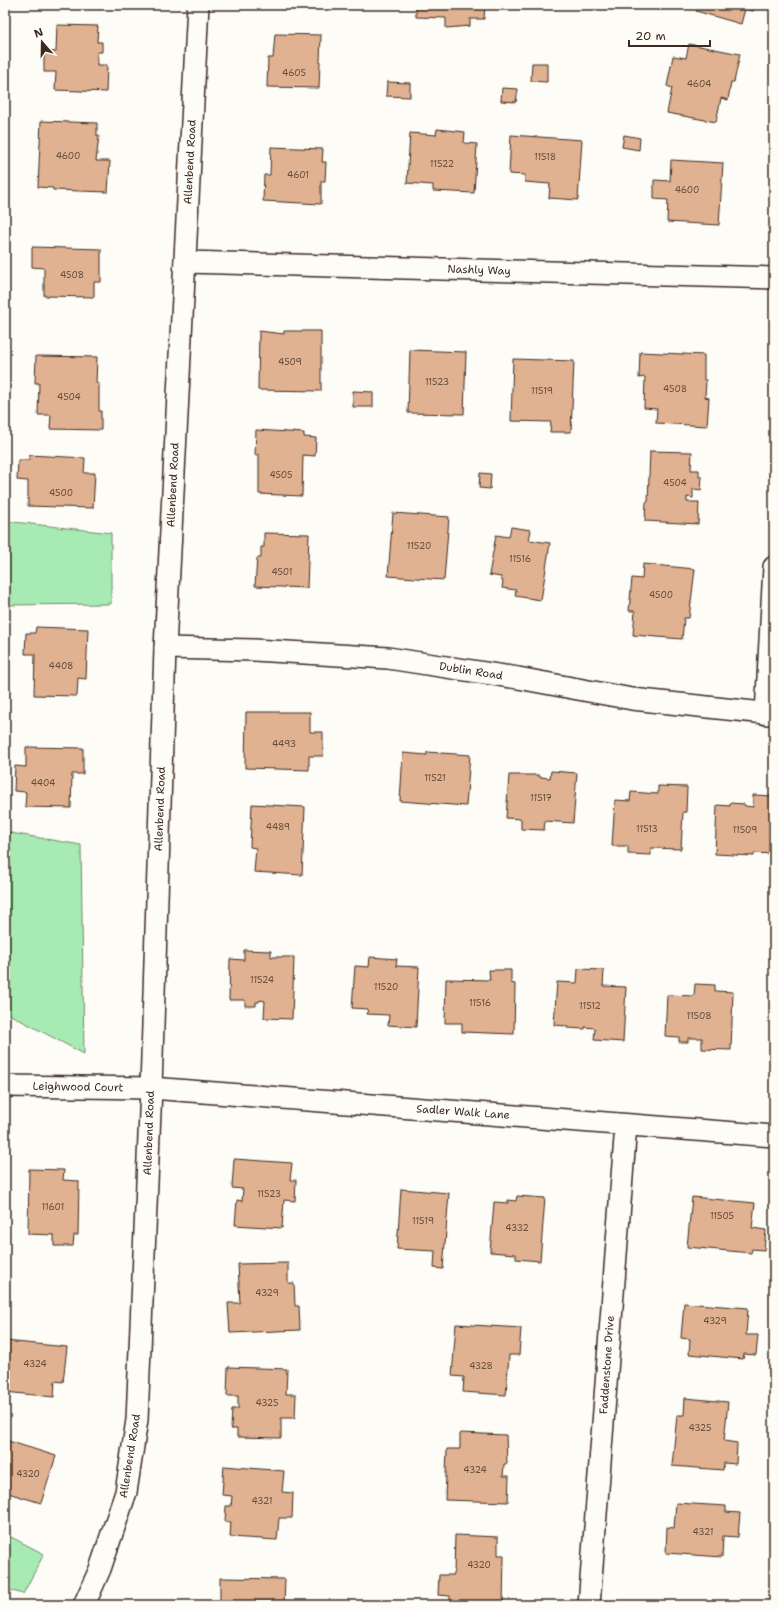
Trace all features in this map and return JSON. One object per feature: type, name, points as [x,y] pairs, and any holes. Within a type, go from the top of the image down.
[{"type":"street","name":"Allenbend Road","points":[[84,1605],[100,1569],[126,1492],[137,1420],[151,1088],[165,648],[198,5]]},
{"type":"street","name":"Nashly Way","points":[[185,262],[774,278]]},
{"type":"street","points":[[770,714],[774,567]]},
{"type":"street","name":"Dublin Road","points":[[165,648],[254,650],[388,658],[518,678],[632,699],[770,714]]},
{"type":"street","name":"Leighwood Court","points":[[5,1086],[151,1088]]},
{"type":"street","name":"Sadler Walk Lane","points":[[151,1088],[774,1136]]},
{"type":"street","name":"Faddenstone Drive","points":[[589,1605],[626,1125]]},
{"type":"green space","points":[[5,521],[111,533],[111,604],[5,605]]},
{"type":"green space","points":[[5,832],[81,845],[84,1054],[5,1012]]},
{"type":"green space","points":[[5,1534],[44,1554],[23,1594],[5,1589]]},
{"type":"building","points":[[416,5],[485,5],[484,19],[470,19],[470,26],[446,28],[446,18],[416,17]]},
{"type":"building","points":[[698,5],[755,5],[753,11],[745,9],[741,24],[696,11]]},
{"type":"building","points":[[57,25],[98,26],[97,42],[102,42],[102,52],[97,52],[97,65],[107,65],[106,92],[55,90],[56,72],[44,72],[44,51],[56,52]]},
{"type":"building","points":[[275,34],[321,35],[319,88],[267,87],[268,58],[273,58]]},
{"type":"building","points":[[689,44],[740,54],[734,82],[731,82],[728,100],[721,98],[716,122],[667,113],[672,88],[667,86],[673,56],[686,58]]},
{"type":"building","points":[[532,63],[547,63],[547,82],[531,81]]},
{"type":"building","points":[[387,82],[410,83],[410,97],[386,96]]},
{"type":"building","points":[[502,88],[518,89],[516,102],[501,101]]},
{"type":"building","points":[[41,121],[97,123],[97,136],[99,136],[96,161],[110,161],[108,192],[53,190],[53,188],[38,187]]},
{"type":"building","points":[[437,129],[465,132],[464,143],[477,144],[474,193],[433,191],[433,185],[407,183],[410,133],[436,135]]},
{"type":"building","points":[[511,135],[582,140],[578,200],[549,198],[550,184],[525,182],[525,175],[509,174]]},
{"type":"building","points":[[624,135],[640,138],[639,150],[622,147]]},
{"type":"building","points":[[271,147],[323,149],[322,162],[326,162],[325,181],[321,181],[321,204],[263,201],[264,175],[270,175]]},
{"type":"building","points":[[671,160],[723,163],[719,225],[667,222],[668,200],[654,199],[654,180],[670,181]]},
{"type":"building","points":[[32,247],[101,249],[101,282],[94,282],[94,297],[44,296],[44,268],[32,267]]},
{"type":"building","points":[[259,331],[284,334],[284,331],[321,331],[321,391],[258,390]]},
{"type":"building","points":[[410,350],[466,352],[464,414],[408,413]]},
{"type":"building","points":[[640,352],[704,355],[704,380],[706,380],[705,397],[709,398],[707,426],[656,423],[657,409],[644,408],[645,377],[639,378]]},
{"type":"building","points":[[36,356],[97,357],[96,383],[99,384],[101,430],[50,429],[51,415],[38,415],[39,383],[35,383]]},
{"type":"building","points":[[513,359],[574,361],[571,432],[550,432],[551,422],[511,421]]},
{"type":"building","points":[[353,391],[373,392],[373,407],[353,407]]},
{"type":"building","points":[[256,430],[304,433],[304,437],[316,438],[315,456],[303,455],[302,496],[259,494],[259,455],[255,455]]},
{"type":"building","points":[[650,451],[692,452],[691,470],[699,470],[699,477],[702,477],[701,490],[693,489],[693,498],[687,497],[687,502],[699,502],[698,524],[645,521],[646,502],[648,502]]},
{"type":"building","points":[[29,455],[85,458],[84,473],[95,473],[93,508],[28,506],[28,481],[17,480],[18,460],[29,460]]},
{"type":"building","points":[[480,473],[491,474],[490,489],[479,488]]},
{"type":"building","points":[[393,513],[449,517],[444,580],[388,576]]},
{"type":"building","points":[[511,527],[531,530],[529,540],[550,543],[541,600],[515,596],[516,590],[502,588],[503,581],[501,580],[501,577],[489,575],[496,535],[509,537]]},
{"type":"building","points":[[264,533],[309,534],[307,588],[255,586],[257,558],[261,558],[261,547],[264,547]]},
{"type":"building","points":[[643,564],[695,569],[689,618],[684,618],[682,639],[633,635],[635,611],[629,611],[632,578],[642,579]]},
{"type":"building","points":[[36,627],[88,629],[86,679],[78,678],[77,696],[34,695],[35,654],[25,654],[26,633],[35,633]]},
{"type":"building","points":[[246,712],[310,712],[310,732],[323,732],[323,756],[309,756],[309,770],[245,768]]},
{"type":"building","points":[[26,747],[83,748],[83,774],[72,774],[71,808],[25,807],[26,792],[14,791],[15,766],[26,767]]},
{"type":"building","points":[[427,752],[470,755],[466,806],[400,801],[403,753],[427,755]]},
{"type":"building","points":[[551,771],[577,773],[573,823],[545,821],[544,830],[521,829],[521,819],[506,818],[509,775],[539,775],[539,777],[550,778]]},
{"type":"building","points":[[658,786],[687,787],[686,812],[683,812],[681,849],[651,848],[651,855],[628,854],[628,846],[612,846],[615,800],[630,801],[631,792],[658,794]]},
{"type":"building","points":[[753,795],[774,796],[774,854],[754,853],[754,856],[715,854],[717,805],[730,806],[730,803],[744,804],[745,806],[753,807]]},
{"type":"building","points":[[252,804],[305,807],[302,875],[254,872],[256,848],[250,847]]},
{"type":"building","points":[[244,950],[271,951],[271,957],[294,957],[292,1019],[264,1018],[265,1001],[260,1000],[259,1002],[256,1002],[256,1006],[245,1006],[245,1000],[229,1000],[230,959],[244,960]]},
{"type":"building","points":[[370,957],[397,959],[396,966],[419,967],[416,1027],[388,1025],[389,1015],[367,1014],[368,1009],[352,1008],[355,966],[369,967]]},
{"type":"building","points":[[578,969],[604,970],[603,986],[626,987],[623,1042],[594,1040],[595,1028],[567,1028],[567,1026],[554,1025],[557,982],[577,983]]},
{"type":"building","points":[[489,970],[511,970],[511,983],[515,984],[514,1034],[462,1032],[462,1023],[445,1023],[446,979],[490,980]]},
{"type":"building","points":[[695,984],[715,985],[715,991],[733,992],[731,1050],[702,1049],[702,1038],[688,1038],[688,1042],[679,1042],[679,1037],[665,1036],[667,995],[694,996]]},
{"type":"building","points":[[234,1159],[292,1163],[290,1180],[296,1180],[295,1201],[284,1200],[282,1228],[235,1225],[237,1200],[242,1201],[243,1189],[232,1188]]},
{"type":"building","points":[[29,1169],[64,1170],[63,1180],[79,1181],[78,1235],[74,1235],[73,1246],[54,1246],[54,1235],[28,1234]]},
{"type":"building","points":[[401,1189],[449,1193],[443,1269],[434,1268],[435,1251],[397,1249]]},
{"type":"building","points":[[517,1196],[545,1198],[540,1261],[516,1259],[516,1254],[490,1252],[494,1202],[508,1203],[508,1200],[516,1201]]},
{"type":"building","points":[[692,1197],[755,1203],[752,1228],[766,1230],[764,1250],[752,1249],[751,1253],[687,1247]]},
{"type":"building","points":[[288,1263],[288,1283],[294,1283],[295,1306],[299,1306],[300,1330],[230,1333],[228,1303],[240,1303],[238,1264]]},
{"type":"building","points":[[684,1303],[748,1308],[746,1335],[758,1335],[756,1355],[744,1354],[743,1359],[689,1354],[690,1339],[681,1338]]},
{"type":"building","points":[[456,1324],[521,1328],[519,1355],[509,1355],[506,1395],[463,1392],[464,1377],[452,1376]]},
{"type":"building","points":[[5,1341],[67,1347],[63,1382],[55,1381],[54,1397],[5,1392]]},
{"type":"building","points":[[228,1367],[287,1369],[286,1394],[296,1394],[295,1418],[281,1418],[281,1438],[237,1437],[237,1429],[231,1429],[232,1409],[238,1409],[238,1396],[227,1396]]},
{"type":"building","points":[[685,1398],[728,1402],[724,1441],[737,1443],[736,1464],[724,1463],[723,1470],[672,1466],[677,1415],[684,1415]]},
{"type":"building","points":[[460,1433],[506,1435],[507,1464],[504,1464],[503,1476],[509,1476],[508,1502],[445,1500],[447,1449],[460,1449]]},
{"type":"building","points":[[5,1440],[56,1456],[41,1503],[5,1492]]},
{"type":"building","points":[[224,1466],[284,1471],[282,1492],[293,1493],[292,1518],[279,1518],[277,1540],[230,1537],[231,1522],[225,1522],[226,1506],[231,1506],[232,1496],[222,1495]]},
{"type":"building","points":[[676,1503],[726,1506],[726,1512],[740,1513],[738,1537],[723,1536],[722,1557],[666,1553],[667,1527],[674,1528]]},
{"type":"building","points":[[455,1535],[498,1537],[498,1555],[504,1555],[503,1605],[450,1605],[450,1596],[438,1595],[439,1575],[454,1575]]},
{"type":"building","points":[[220,1578],[285,1579],[284,1605],[220,1604]]}]
